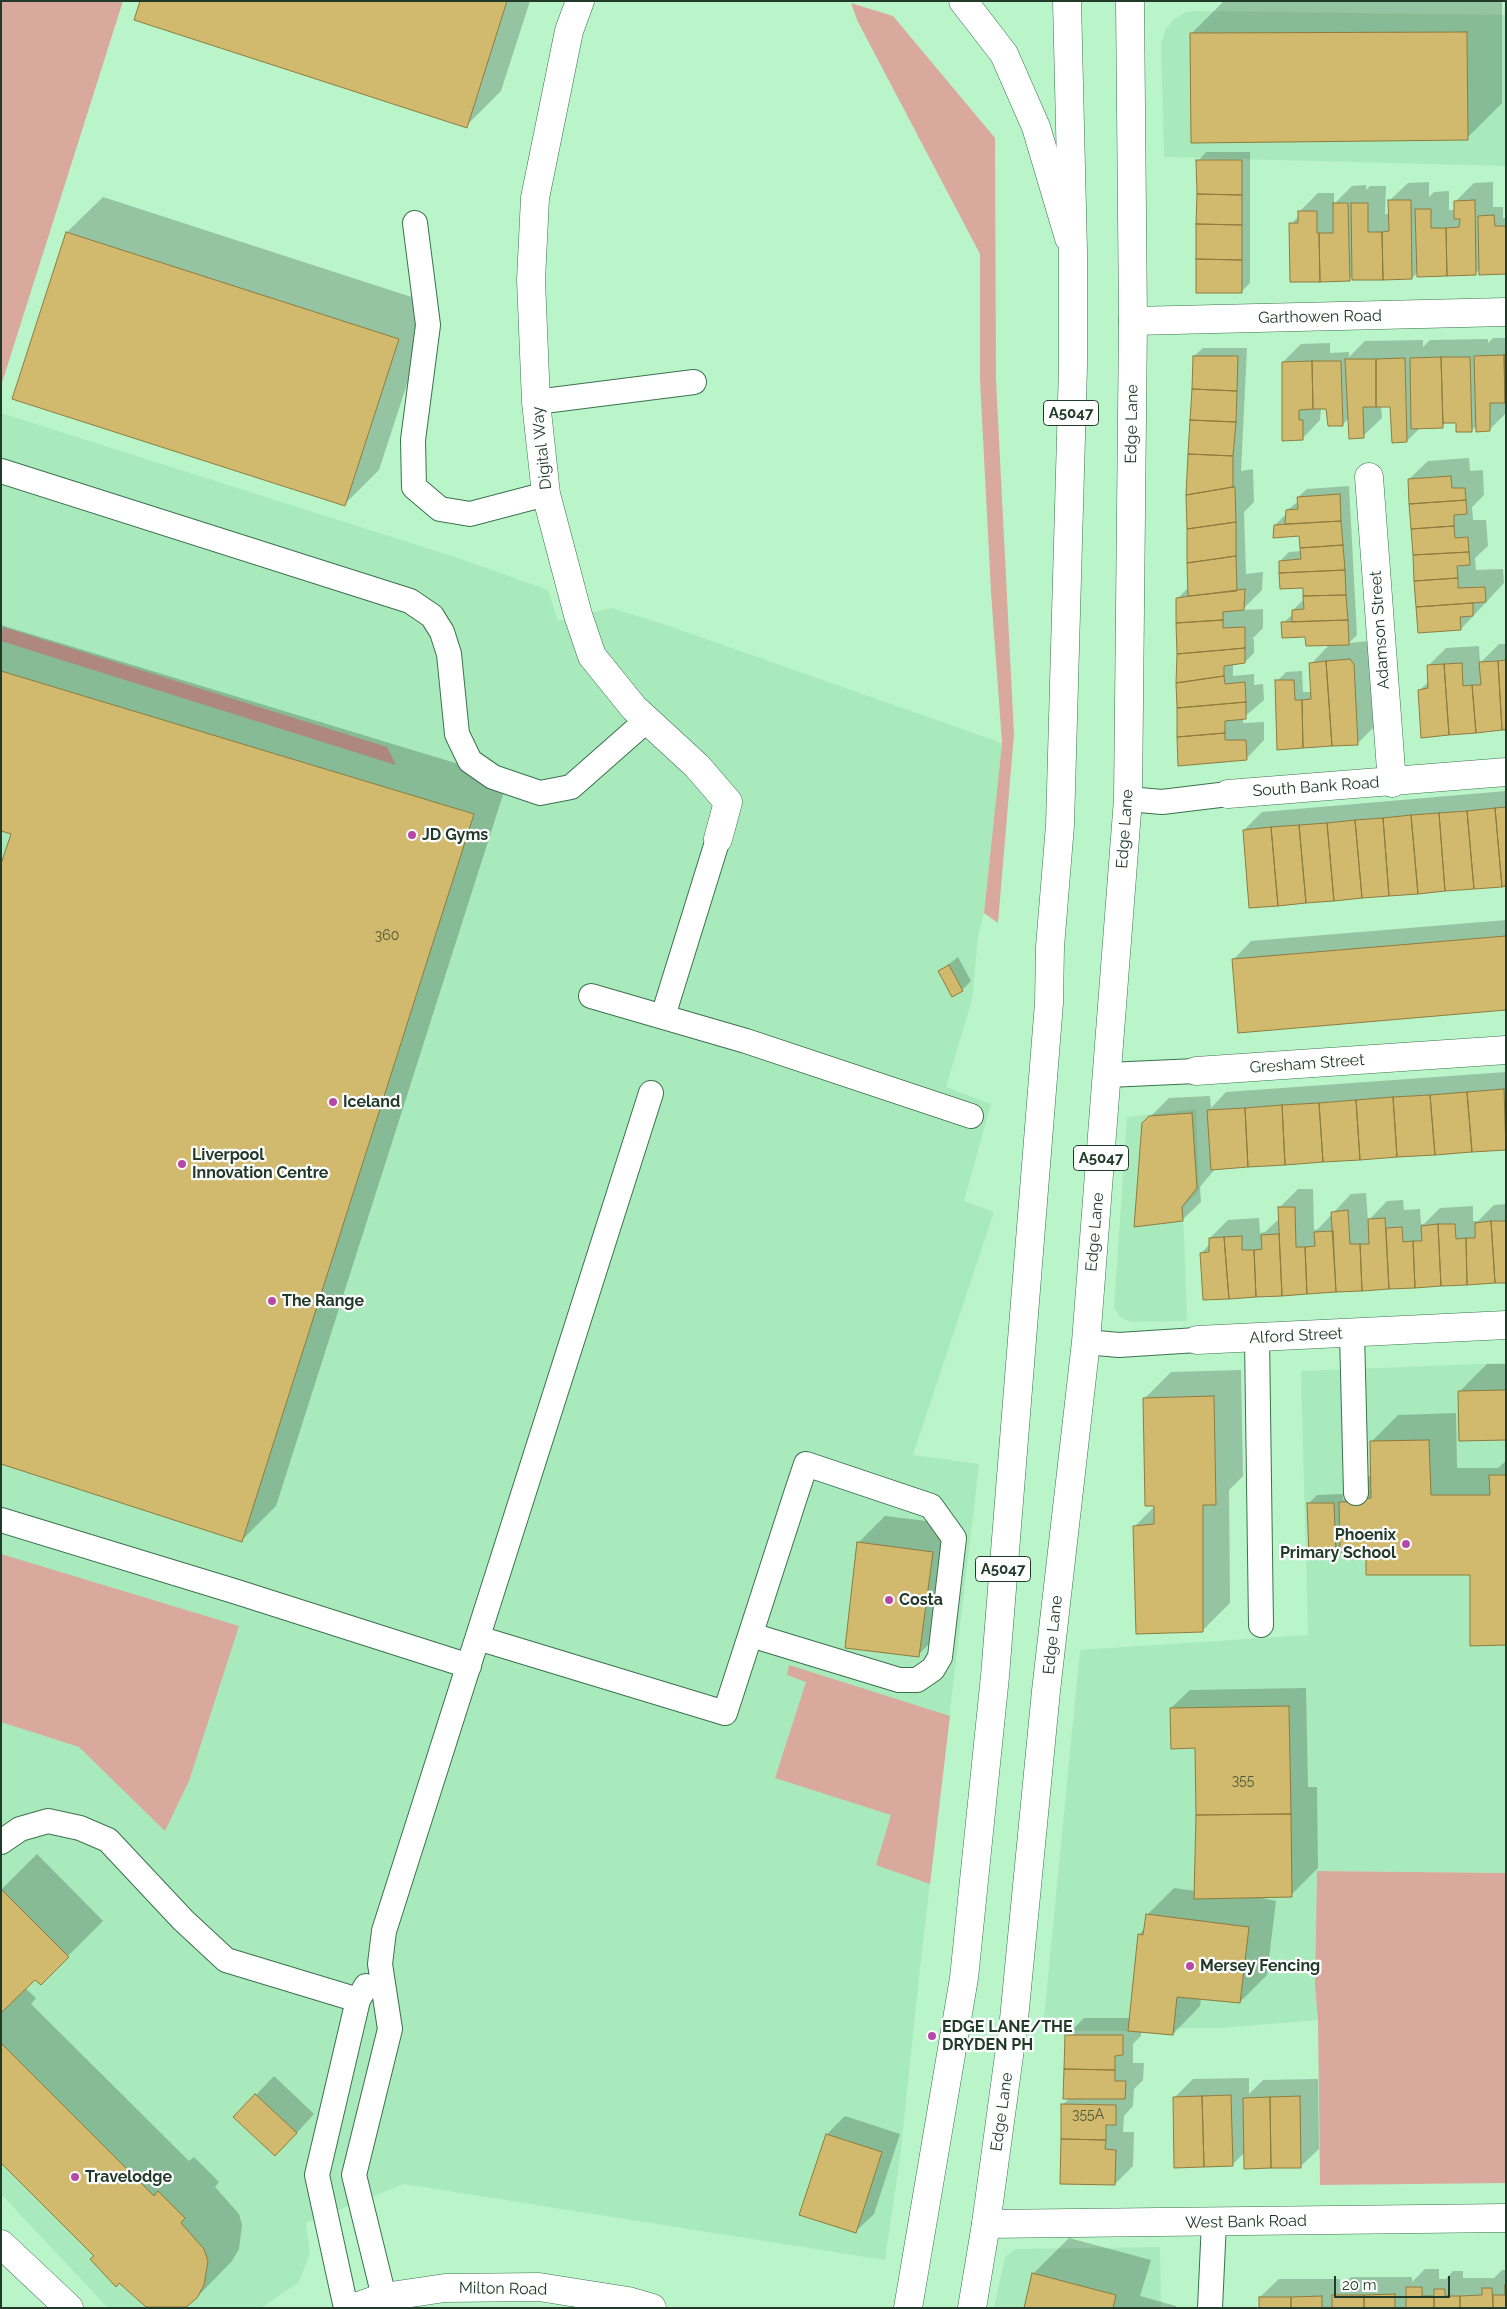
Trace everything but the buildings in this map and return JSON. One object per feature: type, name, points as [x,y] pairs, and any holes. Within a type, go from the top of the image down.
[{"type":"main road","name":"Digital Way","points":[[580,1],[569,31],[535,198],[531,280],[536,402],[546,494],[578,615],[592,656],[634,708],[697,766],[728,802],[718,838]]},
{"type":"main road","points":[[963,1],[1004,54],[1036,126],[1073,251]]},
{"type":"main road","name":"Edge Lane","points":[[972,2308],[986,2224],[1014,2019],[1046,1690],[1086,1342],[1128,799],[1133,321],[1130,1]]},
{"type":"main road","name":"A5047","points":[[908,2308],[964,1978],[995,1667],[1048,1013],[1050,947],[1060,815],[1073,366],[1073,251],[1064,2]]},
{"type":"main road","name":"Garthowen Road","points":[[1133,321],[1506,312]]},
{"type":"main road","name":"Adamson Street","points":[[1369,476],[1392,782]]},
{"type":"main road","name":"South Bank Road","points":[[1228,794],[1506,772]]},
{"type":"main road","name":"Gresham Street","points":[[1196,1071],[1506,1050]]},
{"type":"main road","name":"Alford Street","points":[[1197,1340],[1506,1325]]},
{"type":"main road","name":"West Bank Road","points":[[986,2224],[1506,2218]]},
{"type":"main road","points":[[1,2244],[69,2308]]},
{"type":"main road","name":"Milton Road","points":[[354,2308],[384,2297],[445,2288],[539,2287],[628,2301],[652,2308]]},
{"type":"lane","points":[[415,224],[428,325],[414,440],[414,486],[440,509],[470,514],[546,494]]},
{"type":"lane","points":[[536,402],[694,382]]},
{"type":"lane","points":[[1,470],[410,601],[432,616],[442,632],[449,654],[457,734],[470,761],[493,777],[540,793],[571,787],[647,720]]},
{"type":"lane","name":"South Bank Road","points":[[1128,799],[1162,802],[1228,794]]},
{"type":"lane","points":[[663,1016],[718,838]]},
{"type":"lane","points":[[591,996],[746,1041],[971,1116]]},
{"type":"lane","name":"Gresham Street","points":[[1108,1075],[1196,1071]]},
{"type":"lane","points":[[384,2297],[354,2175],[390,2029],[380,1964],[384,1931],[470,1666],[650,1093]]},
{"type":"lane","points":[[1352,1333],[1356,1493]]},
{"type":"lane","points":[[1257,1338],[1261,1625]]},
{"type":"lane","name":"Alford Street","points":[[1086,1342],[1119,1345],[1197,1340]]},
{"type":"lane","points":[[478,1638],[725,1713],[806,1464],[931,1506],[954,1538],[940,1657],[933,1669],[917,1680],[899,1680],[751,1635]]},
{"type":"lane","points":[[1,1520],[238,1592],[470,1666]]},
{"type":"lane","points":[[1,1842],[20,1829],[48,1821],[80,1828],[108,1840],[183,1920],[226,1960],[358,2000]]},
{"type":"lane","points":[[346,2308],[318,2175],[358,2000],[380,1964]]},
{"type":"lane","points":[[1210,2308],[1214,2222]]},
{"type":"shaded area","points":[[1,1],[123,1],[1,386]]},
{"type":"shaded area","points":[[851,3],[893,16],[995,138],[996,380],[1014,734],[998,923],[984,913],[1002,743],[991,592],[980,380],[980,254],[857,20]]},
{"type":"shaded area","points":[[1185,12],[1506,15],[1506,166],[1164,157],[1161,44],[1165,31],[1173,20]]},
{"type":"shaded area","points":[[1,413],[458,558],[548,590],[558,621],[611,608],[666,625],[1002,743],[984,913],[978,936],[972,1000],[946,1087],[991,1104],[964,1201],[994,1212],[913,1455],[979,1464],[920,1968],[900,2158],[885,2260],[404,2184],[306,2223],[310,2253],[299,2282],[261,2308],[108,2308],[1,2194]]},
{"type":"shaded area","points":[[3,627],[387,747],[396,765],[1,641]]},
{"type":"shaded area","points":[[1196,1109],[1199,1191],[1183,1207],[1187,1321],[1131,1322],[1120,1317],[1114,1307],[1127,1117]]},
{"type":"shaded area","points":[[1506,1363],[1506,1873],[1317,1871],[1315,1986],[1318,2020],[1220,2028],[1176,2028],[1174,2036],[1127,2031],[1060,2031],[1043,2028],[1080,1650],[1308,1635],[1301,1371]]},
{"type":"shaded area","points":[[1,1554],[239,1626],[189,1781],[165,1831],[79,1747],[1,1722]]},
{"type":"shaded area","points":[[789,1665],[950,1716],[930,1884],[876,1865],[891,1815],[775,1778],[806,1682],[787,1675]]},
{"type":"shaded area","points":[[1317,1871],[1506,1873],[1506,2183],[1320,2185],[1318,2020],[1315,1986]]},
{"type":"shaded area","points":[[1160,2247],[1161,2308],[994,2308],[1005,2257],[1015,2249]]},
{"type":"place","name":"JD Gyms","points":[[412,835]]},
{"type":"place","name":"Iceland","points":[[333,1102]]},
{"type":"place","name":"Liverpool Innovation Centre","points":[[182,1164]]},
{"type":"place","name":"The Range","points":[[272,1301]]},
{"type":"place","name":"Phoenix Primary School","points":[[1406,1544]]},
{"type":"place","name":"Costa","points":[[889,1600]]},
{"type":"place","name":"Mersey Fencing","points":[[1190,1966]]},
{"type":"place","name":"EDGE LANE/THE DRYDEN PH","points":[[932,2036]]},
{"type":"place","name":"Travelodge","points":[[75,2177]]}]
